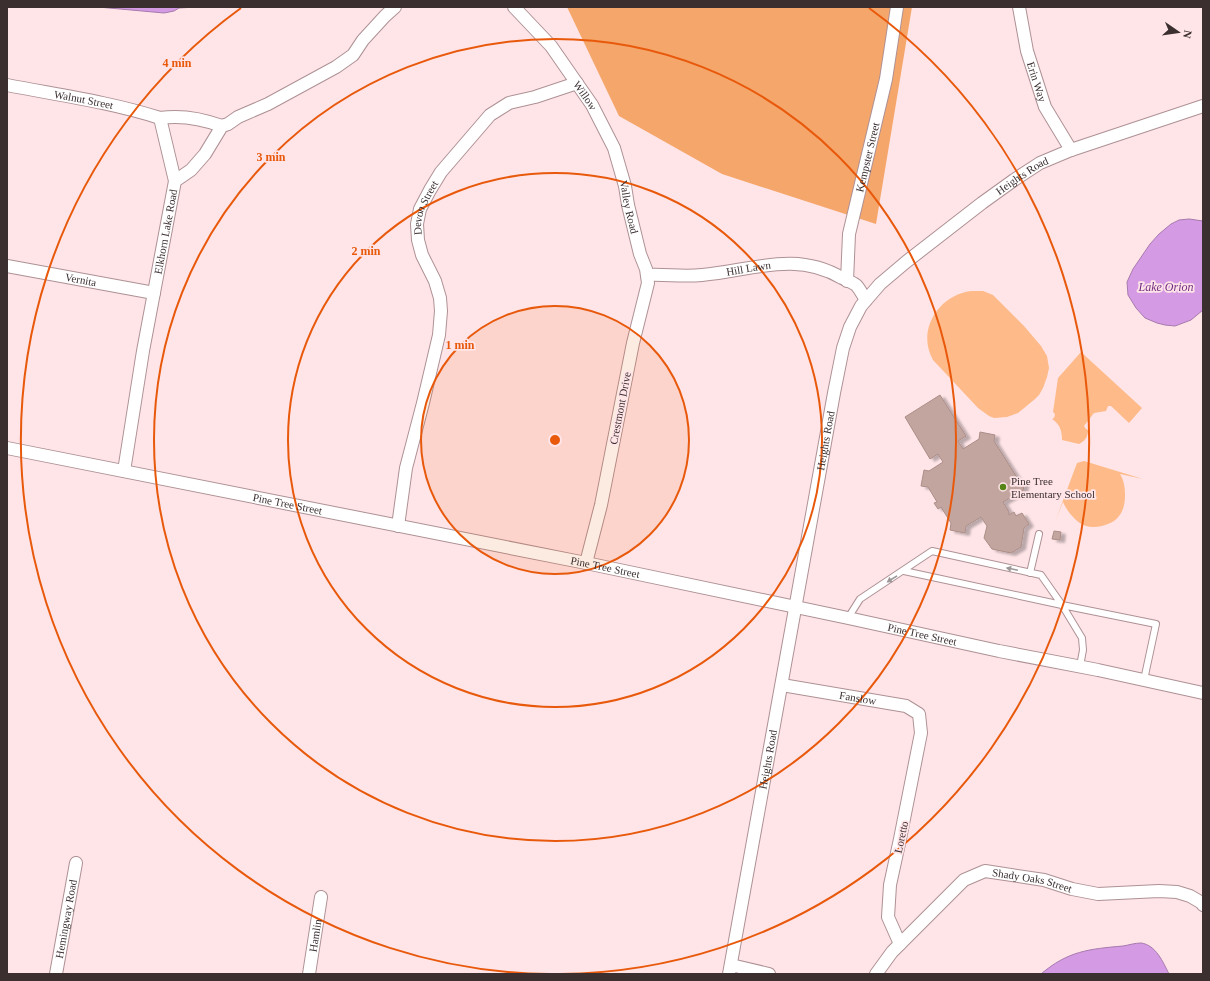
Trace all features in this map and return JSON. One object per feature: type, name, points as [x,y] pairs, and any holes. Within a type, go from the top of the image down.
[{"type":"street","name":"Elkhorn Lake Road","points":[[124,471],[143,351],[175,181],[191,170],[205,154],[222,126],[238,117],[268,104],[336,67],[353,55],[363,40],[395,7]]},
{"type":"street","name":"Willow","points":[[514,7],[551,46],[577,83],[592,105],[618,159]]},
{"type":"street","name":"Kempster Street","points":[[847,281],[849,234],[886,79],[897,7]]},
{"type":"street","name":"Erin Way","points":[[1019,7],[1027,52],[1045,108],[1071,150]]},
{"type":"street","name":"Devon Street","points":[[398,526],[406,468],[424,403],[439,335],[441,319],[440,298],[435,281],[422,255],[418,240],[416,224],[420,209],[441,172],[490,115],[509,103],[535,97],[577,83]]},
{"type":"street","name":"Walnut Street","points":[[7,85],[105,103],[160,118],[167,117],[192,119],[222,126]]},
{"type":"street","name":"Heights Road","points":[[730,970],[843,348],[850,327],[861,306],[880,284],[906,262],[1007,185],[1040,164],[1071,150],[1203,106]]},
{"type":"street","points":[[160,118],[175,181]]},
{"type":"street","name":"Valley Road","points":[[618,159],[626,186],[628,205],[640,254]]},
{"type":"street","name":"Crestmont Drive","points":[[586,564],[600,505],[633,344],[648,283],[640,254]]},
{"type":"street","name":"Hill Lawn","points":[[647,275],[703,275],[759,266],[791,264],[810,265],[827,270],[847,281]]},
{"type":"street","name":"Vernita","points":[[7,266],[154,293]]},
{"type":"street","points":[[847,281],[856,286],[866,300]]},
{"type":"street","name":"Pine Tree Street","points":[[7,448],[586,564],[999,651],[1080,666],[1203,693]]},
{"type":"street","name":"Fanslow","points":[[782,685],[906,706],[919,714],[920,727]]},
{"type":"street","name":"Loretto","points":[[900,944],[888,917],[890,885],[914,772],[921,732],[920,727]]},
{"type":"street","name":"Hemingway Road","points":[[56,974],[76,863]]},
{"type":"street","name":"Shady Oaks Street","points":[[876,974],[892,952],[964,880],[985,871],[1037,879],[1072,889],[1098,894],[1159,891],[1177,892],[1190,896],[1203,905]]},
{"type":"street","name":"Hamlin","points":[[309,974],[321,898]]},
{"type":"street","points":[[730,970],[769,974]]},
{"type":"lane","points":[[1030,573],[1039,534]]},
{"type":"lane","points":[[848,618],[860,599],[932,551],[1041,575],[1062,605],[1082,638],[1083,650],[1080,666]]},
{"type":"lane","points":[[904,571],[1156,624],[1144,680]]},
{"type":"shaded area","points":[[567,7],[912,7],[876,224],[722,174],[619,116]]},
{"type":"shaded area","points":[[971,291],[983,291],[993,295],[1024,326],[1041,346],[1047,356],[1049,368],[1043,388],[1039,395],[1018,413],[1007,417],[994,418],[978,408],[933,360],[928,349],[927,337],[929,326],[940,307],[949,299],[959,294]]},
{"type":"shaded area","points":[[1081,352],[1142,408],[1129,423],[1111,406],[1108,406],[1106,411],[1094,413],[1084,426],[1088,430],[1087,437],[1079,444],[1062,440],[1060,428],[1052,419],[1054,418],[1055,414],[1053,412],[1058,378]]},
{"type":"shaded area","points":[[1084,461],[1143,479],[1120,474],[1124,487],[1124,506],[1119,516],[1113,522],[1104,526],[1090,527],[1078,522],[1063,502],[1055,522],[1077,463]]},
{"type":"water","points":[[98,7],[196,7],[179,8],[174,11],[164,13]]},
{"type":"water","name":"Lake Orion","points":[[1189,219],[1203,221],[1203,310],[1191,320],[1175,326],[1157,323],[1145,318],[1136,308],[1128,295],[1127,282],[1133,269],[1150,244],[1159,234],[1171,224],[1179,220]]},
{"type":"water","points":[[1141,943],[1146,944],[1155,951],[1169,974],[1041,974],[1060,960],[1079,952]]},
{"type":"building","points":[[940,395],[966,436],[958,441],[963,449],[979,439],[980,432],[995,435],[994,441],[1018,479],[1025,480],[1022,496],[1015,495],[1003,502],[1009,512],[1009,515],[1014,512],[1016,516],[1022,513],[1029,524],[1024,528],[1021,547],[1011,553],[992,549],[984,538],[987,526],[981,517],[966,526],[965,533],[950,530],[951,523],[941,507],[938,509],[934,503],[937,502],[928,487],[921,486],[924,470],[929,471],[943,462],[938,454],[930,459],[905,417]]},
{"type":"building","points":[[1054,531],[1061,532],[1060,540],[1052,539]]},
{"type":"place","name":"Pine Tree Elementary School","points":[[1003,487]]}]
